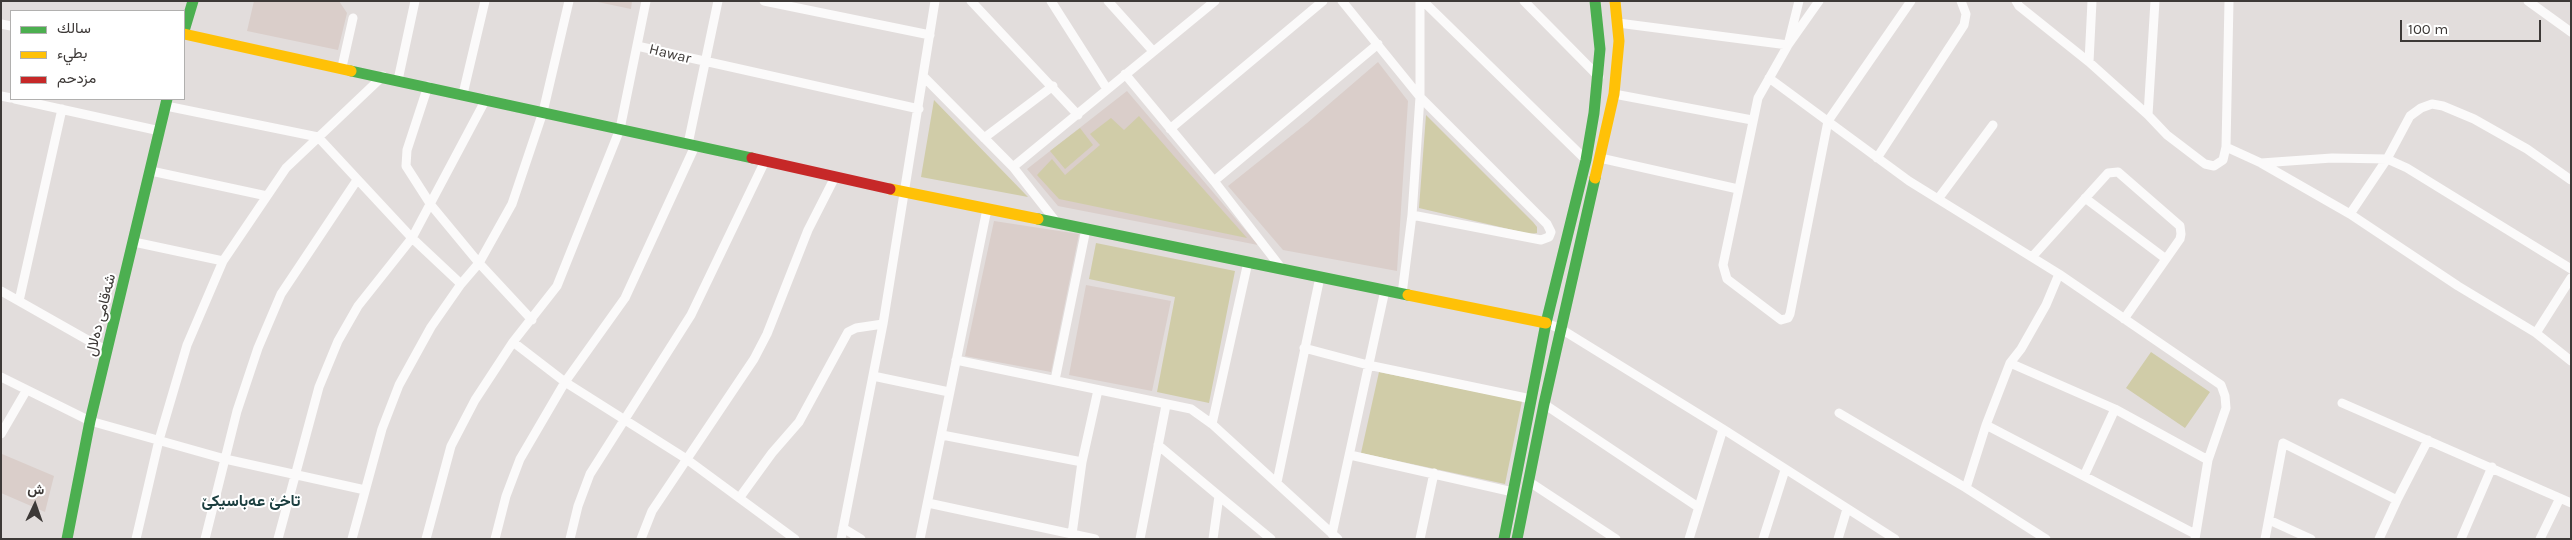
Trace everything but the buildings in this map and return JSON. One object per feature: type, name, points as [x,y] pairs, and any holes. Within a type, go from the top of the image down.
[{"type":"main road","points":[[185,29],[193,1]]},
{"type":"main road","points":[[1504,539],[1546,323],[1586,160],[1599,77],[1600,42],[1595,1]]},
{"type":"main road","points":[[1517,539],[1544,404],[1614,94],[1618,58],[1617,3]]},
{"type":"main road","points":[[185,32],[905,192],[1546,323]]},
{"type":"main road","name":"شەقامی دەلال","points":[[67,539],[90,421],[166,102]]},
{"type":"street","points":[[398,80],[415,1]]},
{"type":"street","points":[[463,94],[485,1]]},
{"type":"street","points":[[352,539],[382,429],[399,385],[431,327],[460,284],[479,262],[512,204],[543,112],[569,1]]},
{"type":"street","points":[[426,539],[451,446],[474,400],[513,342],[557,286],[620,129],[646,1]]},
{"type":"street","points":[[495,539],[506,496],[520,459],[564,382],[625,298],[691,145],[704,62],[718,1]]},
{"type":"street","points":[[764,1],[930,35]]},
{"type":"street","points":[[841,539],[883,324],[935,1]]},
{"type":"street","points":[[971,1],[1078,115]]},
{"type":"street","points":[[1051,1],[1107,89]]},
{"type":"street","points":[[1108,1],[1153,51]]},
{"type":"street","points":[[1013,167],[1215,1]]},
{"type":"street","points":[[1170,128],[1324,1]]},
{"type":"street","points":[[1342,1],[1420,97],[1547,224],[1550,232],[1548,237],[1541,240],[1412,215]]},
{"type":"street","points":[[1402,294],[1412,215],[1420,97],[1422,1]]},
{"type":"street","points":[[1422,1],[1586,160]]},
{"type":"street","points":[[1524,1],[1599,77]]},
{"type":"street","points":[[1788,45],[1799,1]]},
{"type":"street","points":[[1819,1],[1788,45],[1758,98],[1723,265],[1724,273],[1730,282],[1777,318],[1784,320],[1790,314],[1828,122],[1911,1]]},
{"type":"street","points":[[1878,158],[1964,25],[1966,14],[1961,1]]},
{"type":"street","points":[[2016,1],[2019,6],[2088,62],[2148,115],[2167,135],[2205,164],[2214,166],[2223,160],[2226,147],[2229,1]]},
{"type":"street","points":[[2088,62],[2092,1]]},
{"type":"street","points":[[2148,115],[2155,1]]},
{"type":"street","points":[[2528,1],[2571,32]]},
{"type":"street","points":[[342,67],[353,18]]},
{"type":"street","points":[[1618,23],[1788,45]]},
{"type":"street","points":[[1214,181],[1378,44]]},
{"type":"street","name":"Hawar","points":[[636,46],[919,109]]},
{"type":"street","points":[[1126,74],[1214,181],[1282,269]]},
{"type":"street","points":[[136,539],[158,440],[187,345],[223,262],[286,168],[384,76]]},
{"type":"street","points":[[924,77],[1013,167],[1057,223]]},
{"type":"street","points":[[1769,78],[1878,158],[1938,199],[2059,274],[2221,386],[2225,396],[2226,408],[2208,460],[2195,536],[1986,424]]},
{"type":"street","points":[[428,86],[407,150],[406,166],[431,205],[479,262],[532,320]]},
{"type":"street","points":[[984,138],[1052,86]]},
{"type":"street","points":[[1614,94],[1752,120]]},
{"type":"street","points":[[278,539],[294,473],[319,387],[338,341],[358,306],[412,238],[486,99]]},
{"type":"street","points":[[22,100],[160,131]]},
{"type":"street","points":[[166,102],[318,137],[412,238],[460,284]]},
{"type":"street","points":[[2350,214],[2387,159],[2410,116],[2421,108],[2432,104],[2443,106],[2474,119],[2527,149],[2571,180]]},
{"type":"street","points":[[19,301],[62,109]]},
{"type":"street","points":[[1938,199],[1993,125]]},
{"type":"street","points":[[2226,147],[2261,163],[2350,214],[2450,281],[2536,333],[2571,361]]},
{"type":"street","points":[[1600,158],[1738,189]]},
{"type":"street","points":[[2261,163],[2332,158],[2387,159],[2407,168],[2571,269]]},
{"type":"street","points":[[570,539],[578,506],[590,474],[625,422],[691,315],[765,161]]},
{"type":"street","points":[[151,171],[267,196]]},
{"type":"street","points":[[2032,258],[2108,173],[2118,172],[2180,226],[2180,239],[2124,319]]},
{"type":"street","points":[[641,539],[652,511],[685,458],[754,359],[767,334],[808,230],[835,176]]},
{"type":"street","points":[[206,539],[237,411],[258,348],[281,294],[357,180]]},
{"type":"street","points":[[2085,198],[2166,260]]},
{"type":"street","points":[[920,539],[987,209]]},
{"type":"street","points":[[1055,380],[1086,229]]},
{"type":"street","points":[[134,242],[223,262]]},
{"type":"street","points":[[1212,424],[1248,262]]},
{"type":"street","points":[[1966,488],[1986,424],[2010,363],[2021,349],[2046,305],[2059,274]]},
{"type":"street","points":[[1277,482],[1320,277]]},
{"type":"street","points":[[2536,333],[2571,278]]},
{"type":"street","points":[[1335,536],[1368,365],[1385,290]]},
{"type":"street","points":[[1,292],[107,351]]},
{"type":"street","points":[[1546,323],[1561,329],[1723,429],[1895,539]]},
{"type":"street","points":[[740,497],[772,453],[799,422],[848,332],[856,328],[883,324]]},
{"type":"street","points":[[513,342],[564,382],[685,458],[795,539]]},
{"type":"street","points":[[1304,348],[1368,365],[1531,399]]},
{"type":"street","points":[[956,360],[1191,409],[1212,424],[1335,536]]},
{"type":"street","points":[[2010,363],[2115,409],[2208,460]]},
{"type":"street","points":[[873,376],[949,392]]},
{"type":"street","points":[[1,377],[90,421],[225,459],[365,490]]},
{"type":"street","points":[[1072,534],[1082,462],[1098,390]]},
{"type":"street","points":[[1,434],[26,391]]},
{"type":"street","points":[[2342,403],[2571,503]]},
{"type":"street","points":[[1544,404],[1698,507]]},
{"type":"street","points":[[1140,539],[1166,405]]},
{"type":"street","points":[[2084,476],[2115,409]]},
{"type":"street","points":[[1838,413],[1966,488],[2046,539]]},
{"type":"street","points":[[1689,539],[1723,429]]},
{"type":"street","points":[[942,435],[1082,462]]},
{"type":"street","points":[[2379,539],[2428,440]]},
{"type":"street","points":[[2265,539],[2282,443],[2397,500]]},
{"type":"street","points":[[1158,446],[1271,539]]},
{"type":"street","points":[[1350,455],[1514,492]]},
{"type":"street","points":[[2461,539],[2492,467]]},
{"type":"street","points":[[1763,539],[1785,470]]},
{"type":"street","points":[[1420,539],[1434,473]]},
{"type":"street","points":[[1528,482],[1616,539]]},
{"type":"street","points":[[1213,539],[1219,496]]},
{"type":"street","points":[[2540,539],[2560,498]]},
{"type":"street","points":[[928,503],[1096,539]]},
{"type":"street","points":[[1838,539],[1847,508]]},
{"type":"street","points":[[2269,520],[2311,539]]},
{"type":"street","points":[[843,528],[861,539]]},
{"type":"shaded area","points":[[254,1],[339,1],[347,13],[338,50],[247,31]]},
{"type":"shaded area","points":[[593,1],[632,1],[631,9]]},
{"type":"shaded area","points":[[1378,62],[1408,101],[1397,271],[1283,250],[1228,186],[1307,123]]},
{"type":"shaded area","points":[[1127,91],[1258,245],[1058,206],[1027,169]]},
{"type":"shaded area","points":[[934,100],[1028,197],[921,177]]},
{"type":"shaded area","points":[[1426,115],[1533,222],[1537,227],[1537,233],[1530,234],[1419,208]]},
{"type":"shaded area","points":[[1139,116],[1247,238],[1059,199],[1037,175],[1052,159],[1065,175],[1100,145],[1090,134],[1111,118],[1124,130]]},
{"type":"shaded area","points":[[1080,128],[1093,145],[1065,169],[1050,151]]},
{"type":"shaded area","points":[[994,221],[1079,234],[1051,372],[965,356]]},
{"type":"shaded area","points":[[1096,243],[1235,271],[1209,403],[1157,392],[1175,297],[1089,279]]},
{"type":"shaded area","points":[[1086,285],[1171,301],[1152,391],[1069,375]]},
{"type":"shaded area","points":[[2151,352],[2210,392],[2185,428],[2126,388]]},
{"type":"shaded area","points":[[1379,372],[1522,401],[1505,484],[1361,453]]},
{"type":"shaded area","points":[[2,454],[54,476],[45,512],[1,493]]},
{"type":"traffic: fast","points":[[185,28],[193,1]]},
{"type":"traffic: fast","points":[[1504,539],[1546,323],[1586,160],[1594,113],[1600,49],[1595,1]]},
{"type":"traffic: fast","points":[[351,71],[752,158]]},
{"type":"traffic: fast","points":[[67,539],[90,421],[167,100]]},
{"type":"traffic: fast","points":[[1517,539],[1544,404],[1595,178]]},
{"type":"traffic: fast","points":[[1038,219],[1408,295]]},
{"type":"traffic: slow","points":[[1595,178],[1614,94],[1619,41],[1615,1]]},
{"type":"traffic: slow","points":[[185,34],[351,71]]},
{"type":"traffic: slow","points":[[890,189],[1038,219]]},
{"type":"traffic: slow","points":[[1408,295],[1546,323]]},
{"type":"traffic: jam","points":[[752,158],[890,189]]},
{"type":"district","name":"تاخێ عه‌باسيكێ","points":[[251,501]]}]
